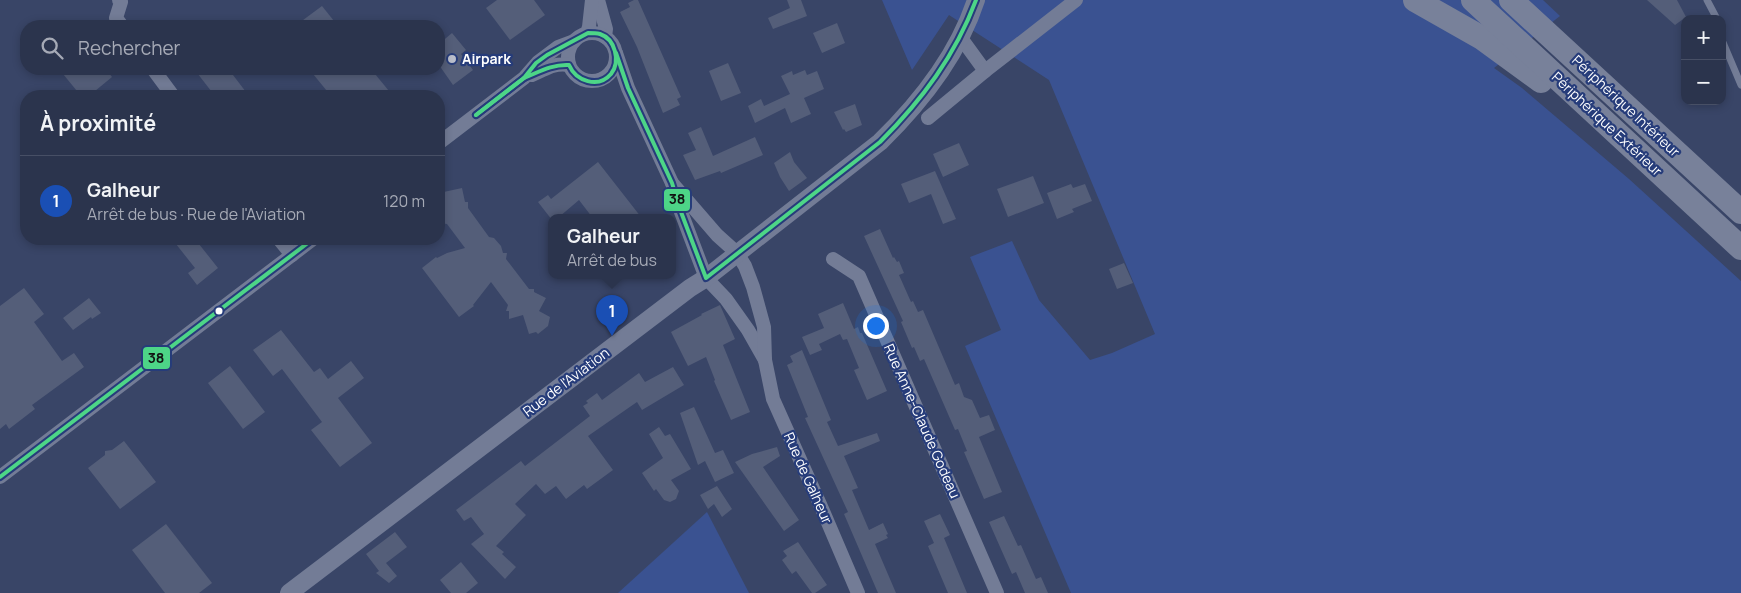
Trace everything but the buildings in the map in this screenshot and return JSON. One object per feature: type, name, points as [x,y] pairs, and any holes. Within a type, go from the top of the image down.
[{"type":"highway","points":[[1414,0],[1466,29],[1534,74],[1582,116],[1607,124]]},
{"type":"highway","name":"Périphérique Extérieur","points":[[1473,0],[1741,248]]},
{"type":"highway","name":"Périphérique Intérieur","points":[[1511,0],[1741,212]]},
{"type":"street","points":[[118,20],[116,18],[121,2],[119,0]]},
{"type":"street","points":[[587,34],[592,0]]},
{"type":"street","points":[[598,0],[606,29],[605,37]]},
{"type":"street","name":"Rue de l'Aviation","points":[[289,593],[666,306],[706,278],[880,142],[900,123],[935,78],[961,38],[976,0]]},
{"type":"street","points":[[928,118],[1076,0]]},
{"type":"street","points":[[445,138],[524,78],[538,62],[558,48],[582,35],[600,34],[610,41],[616,53],[628,88],[672,183],[706,278]]},
{"type":"street","points":[[961,38],[985,71]]},
{"type":"street","points":[[574,41],[568,52],[568,65],[582,80],[594,82],[601,80],[612,72],[616,64],[616,53]]},
{"type":"street","points":[[524,78],[552,65],[568,65]]},
{"type":"street","points":[[157,75],[168,90]]},
{"type":"street","points":[[672,183],[717,235],[737,253]]},
{"type":"street","points":[[284,245],[292,255]]},
{"type":"street","points":[[0,477],[305,245]]},
{"type":"street","name":"Rue de Galheur","points":[[737,253],[745,266],[753,287],[764,327],[765,360],[773,399],[858,593]]},
{"type":"street","name":"Rue Anne-Claude Godeau","points":[[833,260],[859,276],[997,593]]},
{"type":"street","name":"Rue de Galheur","points":[[706,278],[726,299],[748,330],[765,360]]},
{"type":"lane","points":[[1707,0],[1715,15]]},
{"type":"lane","points":[[1726,49],[1741,85]]},
{"type":"shaded area","points":[[882,0],[1543,0],[1560,16],[1494,68],[1522,88],[1629,179],[1741,281],[1741,593],[1071,593],[965,346],[1001,330],[970,257],[1012,241],[1039,300],[1090,360],[1112,353],[1155,334],[1049,80],[949,15],[912,70]]},
{"type":"shaded area","points":[[707,512],[749,593],[618,593]]},
{"type":"transit line","name":"38","points":[[616,53],[628,88],[672,183],[706,278],[880,142],[910,110],[936,76],[958,40],[976,0]]},
{"type":"transit line","name":"38","points":[[588,33],[600,34],[613,45],[616,63],[611,74],[606,79],[594,82],[582,79],[572,71],[569,65],[551,67],[524,78],[536,63],[547,55],[588,33]]},
{"type":"transit line","name":"38","points":[[476,115],[524,78]]},
{"type":"transit line","name":"38","points":[[476,115],[524,78]]},
{"type":"transit line","name":"38","points":[[0,477],[305,245]]},
{"type":"place","name":"Airpark","points":[[452,59]]},
{"type":"place","name":"Galheur","points":[[612,336]]}]
